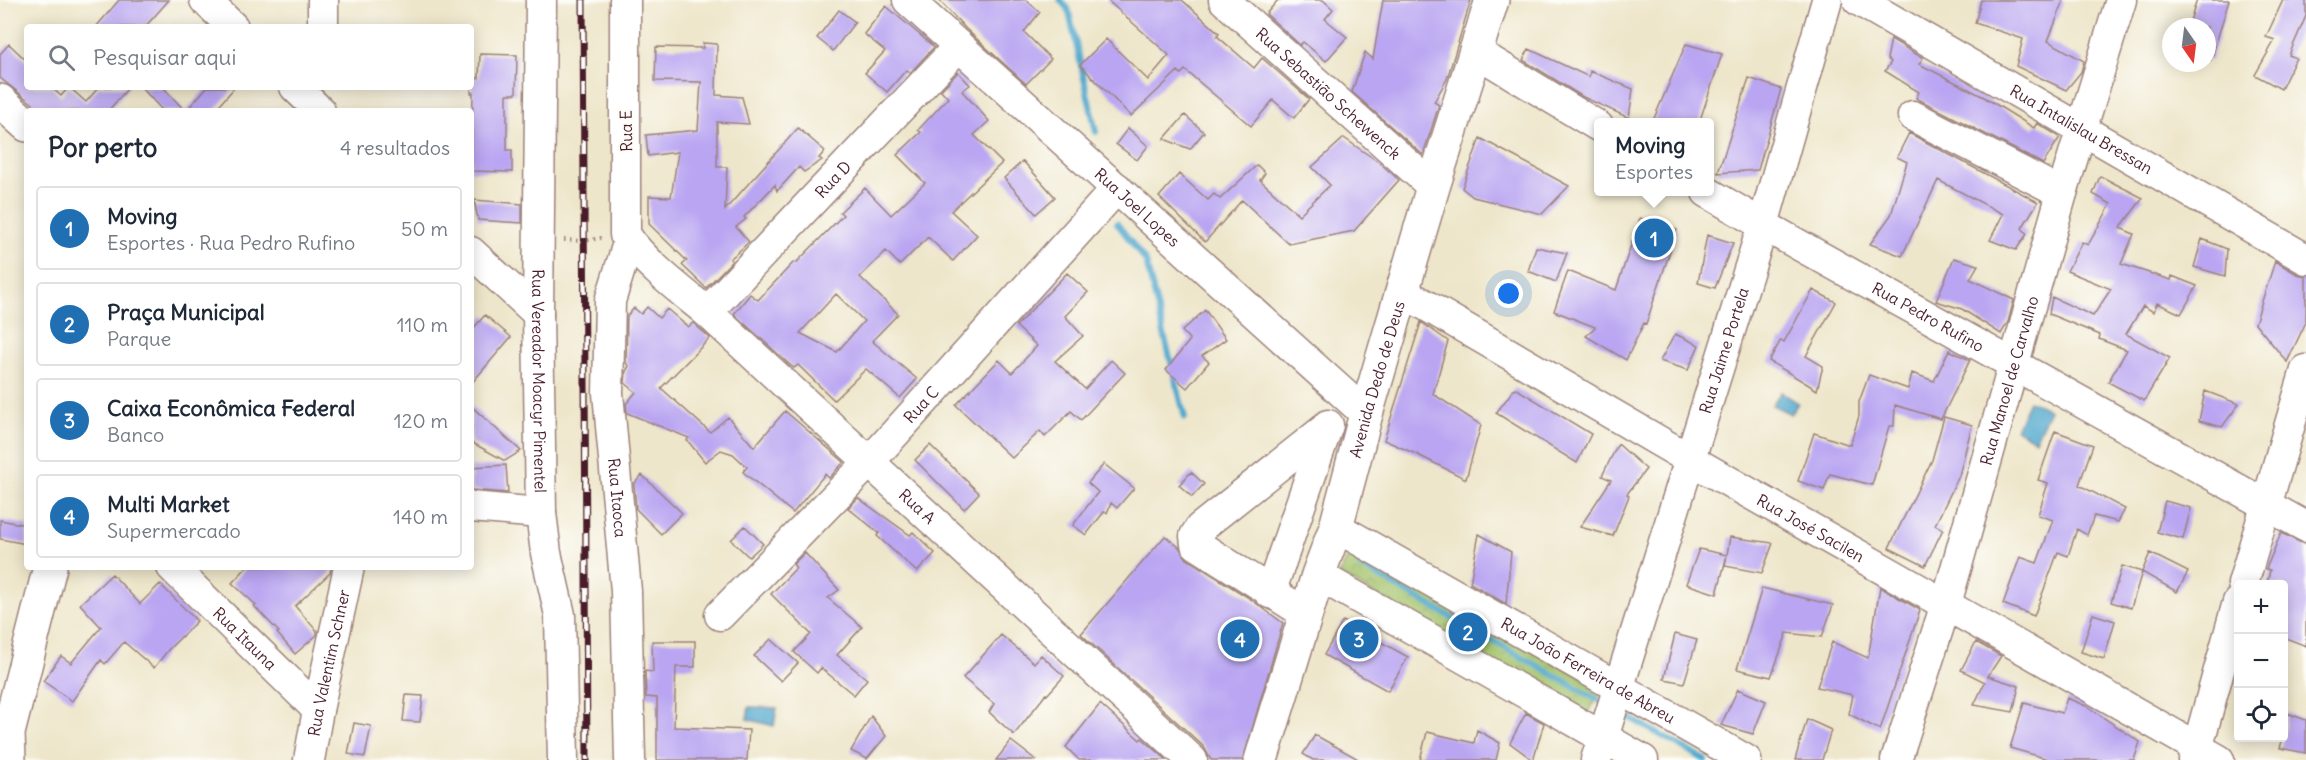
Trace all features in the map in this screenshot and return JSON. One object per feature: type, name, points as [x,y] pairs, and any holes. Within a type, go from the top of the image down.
[{"type":"main road","name":"Avenida Dedo de Deus","points":[[1261,760],[1318,575],[1336,527],[1366,414],[1433,187],[1492,0]]},
{"type":"main road","points":[[0,101],[24,122]]},
{"type":"main road","points":[[9,760],[8,734],[49,570]]},
{"type":"street","points":[[205,0],[230,24]]},
{"type":"street","points":[[323,0],[323,24]]},
{"type":"street","name":"Rua Vereador Moacyr Pimentel","points":[[541,0],[538,314],[541,513],[546,553],[560,615],[564,760]]},
{"type":"street","name":"Rua E","points":[[625,0],[632,244]]},
{"type":"street","name":"Rua Joel Lopes","points":[[908,0],[1366,414]]},
{"type":"street","name":"Rua Sebastião Schewenck","points":[[1224,0],[1433,187]]},
{"type":"street","name":"Rua Jaime Portela","points":[[1601,742],[1763,225],[1827,0]]},
{"type":"street","name":"Rua Intalislau Bressan","points":[[1858,0],[2306,259]]},
{"type":"street","name":"Rua Manoel de Carvalho","points":[[1896,760],[1946,604],[2062,193],[2121,0]]},
{"type":"street","name":"Rua D","points":[[707,312],[958,46]]},
{"type":"street","points":[[1476,52],[1594,123]]},
{"type":"street","points":[[299,90],[319,108]]},
{"type":"street","points":[[322,108],[324,90]]},
{"type":"street","points":[[1913,116],[2062,193]]},
{"type":"street","name":"Rua C","points":[[720,615],[870,461],[1117,188]]},
{"type":"street","name":"Rua Pedro Rufino","points":[[1714,196],[2306,527]]},
{"type":"street","name":"Rua A","points":[[632,244],[1192,760]]},
{"type":"street","name":"Rua Itaoca","points":[[630,760],[626,591],[608,393],[609,301],[632,244]]},
{"type":"street","points":[[474,255],[538,314]]},
{"type":"street","name":"Rua José Sacilen","points":[[1403,292],[1691,460],[1946,604],[2204,756]]},
{"type":"street","points":[[2244,580],[2306,370]]},
{"type":"street","points":[[1270,593],[1340,390]]},
{"type":"street","points":[[1306,614],[1197,544],[1195,536],[1200,528],[1326,428]]},
{"type":"street","points":[[474,507],[541,513]]},
{"type":"street","name":"Rua João Ferreira de Abreu","points":[[1336,527],[1616,693],[1746,760]]},
{"type":"street","name":"Rua Itauna","points":[[175,570],[318,710]]},
{"type":"street","name":"Rua Valentim Schner","points":[[309,760],[348,570]]},
{"type":"street","points":[[1318,575],[1601,742],[1643,760]]},
{"type":"street","points":[[2204,756],[2234,620]]},
{"type":"path","points":[[539,238],[632,244]]},
{"type":"green space","points":[[1352,549],[1603,689],[1585,718],[1339,574]]},
{"type":"water","points":[[1781,392],[1798,403],[1791,414],[1772,405]]},
{"type":"water","points":[[2029,401],[2050,410],[2035,440],[2016,429]]},
{"type":"water","points":[[749,707],[777,708],[774,726],[747,719]]},
{"type":"building","points":[[119,0],[169,0],[148,24],[99,24]]},
{"type":"building","points":[[939,0],[1026,0],[1040,12],[1024,32],[1051,59],[1026,84],[966,29]]},
{"type":"building","points":[[1107,0],[1182,0],[1219,33],[1217,36],[1254,68],[1262,58],[1309,99],[1294,118],[1273,100],[1251,126],[1185,70],[1181,74],[1178,71],[1131,116],[1080,65],[1106,39],[1148,80],[1169,55]]},
{"type":"building","points":[[1278,0],[1323,0],[1333,9],[1325,19],[1347,37],[1326,61],[1303,42],[1300,45],[1266,14]]},
{"type":"building","points":[[1383,0],[1471,0],[1447,79],[1434,102],[1439,105],[1423,155],[1352,92],[1365,52],[1373,59]]},
{"type":"building","points":[[1981,0],[2064,0],[2048,41],[2084,61],[2081,72],[2066,90],[2016,66],[2023,39],[1975,23]]},
{"type":"building","points":[[2197,0],[2229,0],[2216,43],[2216,18],[2191,18]]},
{"type":"building","points":[[2283,0],[2306,0],[2306,16],[2289,55],[2296,58],[2281,89],[2255,75],[2275,40],[2266,37]]},
{"type":"building","points":[[886,6],[934,47],[910,73],[906,70],[887,92],[865,73],[885,51],[864,34]]},
{"type":"building","points":[[839,10],[855,22],[833,51],[817,38]]},
{"type":"building","points":[[1891,39],[1923,58],[1919,64],[1984,97],[2034,128],[2037,123],[2060,137],[2043,164],[1916,98],[1919,92],[1885,71],[1891,62],[1887,59]]},
{"type":"building","points":[[703,43],[717,44],[716,95],[742,97],[749,124],[717,122],[717,167],[727,167],[725,210],[798,128],[825,151],[819,158],[822,160],[804,172],[799,167],[777,191],[775,185],[744,217],[746,219],[736,227],[749,242],[730,259],[732,261],[706,288],[682,265],[687,261],[649,224],[649,196],[671,197],[678,152],[648,156],[646,135],[698,130],[701,82],[655,81],[656,47],[703,48]]},
{"type":"building","points":[[9,44],[24,58],[24,90],[54,90],[61,96],[66,90],[72,90],[86,102],[96,90],[126,90],[111,108],[38,108],[0,78],[0,54]]},
{"type":"building","points":[[1686,44],[1722,54],[1701,118],[1654,118]]},
{"type":"building","points":[[1529,49],[1589,77],[1590,71],[1633,89],[1629,118],[1583,97],[1523,60]]},
{"type":"building","points":[[480,54],[517,55],[516,94],[507,94],[507,150],[512,150],[512,172],[474,171],[474,108],[471,90],[474,90],[474,77],[479,78]]},
{"type":"building","points":[[958,72],[970,85],[962,91],[989,121],[974,135],[1002,163],[951,211],[977,235],[953,261],[928,237],[900,265],[886,251],[860,277],[898,314],[872,341],[917,379],[900,398],[866,369],[834,400],[798,365],[794,368],[790,365],[734,314],[750,294],[758,300],[843,215],[840,212],[865,188],[891,215],[925,183],[897,155],[921,132],[918,130],[948,98],[941,90]],"holes":[[[836,294],[864,321],[837,352],[800,333]]]},
{"type":"building","points":[[1749,78],[1781,89],[1758,170],[1718,173]]},
{"type":"building","points":[[144,90],[166,90],[182,108],[160,108]]},
{"type":"building","points":[[204,90],[232,90],[217,108],[189,108]]},
{"type":"building","points":[[1185,115],[1204,132],[1190,149],[1164,139]]},
{"type":"building","points":[[1128,128],[1148,146],[1137,160],[1116,144]]},
{"type":"building","points":[[1909,133],[2038,202],[2022,228],[2027,234],[2016,250],[1990,240],[2003,214],[1938,180],[1902,256],[1870,244],[1891,215],[1907,162],[1897,157]]},
{"type":"building","points":[[1344,138],[1380,163],[1399,180],[1354,231],[1289,244],[1242,200],[1205,242],[1159,197],[1179,174],[1208,200],[1214,194],[1220,199],[1257,165],[1265,173],[1260,180],[1299,215],[1330,185],[1312,167]]},
{"type":"building","points":[[1480,138],[1569,186],[1542,214],[1473,197],[1462,188]]},
{"type":"building","points":[[1023,161],[1055,197],[1036,214],[1004,178]]},
{"type":"building","points":[[2100,176],[2143,198],[2120,228],[2134,234],[2121,264],[2171,280],[2172,276],[2197,286],[2181,314],[2157,303],[2154,312],[2143,306],[2126,334],[2170,358],[2144,401],[2108,382],[2127,350],[2099,339],[2100,335],[2049,314],[2052,297],[2093,316],[2111,289],[2067,271],[2082,242],[2088,245],[2111,204],[2093,194]]},
{"type":"building","points":[[474,200],[522,204],[522,223],[478,220]]},
{"type":"building","points":[[1640,218],[1677,230],[1646,324],[1644,323],[1626,360],[1586,336],[1595,327],[1554,311],[1568,271],[1616,290]]},
{"type":"building","points":[[1707,235],[1733,243],[1715,288],[1698,283]]},
{"type":"building","points":[[2202,239],[2227,249],[2225,276],[2194,267]]},
{"type":"building","points":[[1536,247],[1567,253],[1556,282],[1528,271]]},
{"type":"building","points":[[1954,258],[1978,265],[1970,279],[2014,300],[2008,322],[2001,334],[1962,309],[1936,301]]},
{"type":"building","points":[[2275,261],[2297,274],[2306,276],[2306,322],[2287,362],[2255,323]]},
{"type":"building","points":[[1067,273],[1088,292],[1065,316],[1083,336],[1055,361],[1085,389],[1111,360],[1125,373],[1081,420],[1071,411],[1045,437],[1040,431],[1012,458],[956,405],[999,360],[1012,373],[1037,346],[1016,326]]},
{"type":"building","points":[[1813,290],[1836,302],[1806,356],[1823,366],[1817,390],[1769,361],[1781,340],[1784,342]]},
{"type":"building","points":[[647,307],[659,318],[667,309],[688,327],[693,323],[710,338],[661,388],[710,432],[728,417],[754,447],[785,411],[844,462],[829,478],[825,474],[793,513],[743,472],[747,467],[733,454],[721,450],[705,462],[687,440],[689,438],[627,413],[626,404],[636,392],[625,383],[629,366],[626,363],[627,316],[634,308],[641,314]]},
{"type":"building","points":[[1205,310],[1226,339],[1202,356],[1209,362],[1187,388],[1166,370],[1190,340],[1182,331]]},
{"type":"building","points":[[485,315],[511,337],[474,380],[474,328]]},
{"type":"building","points":[[1421,322],[1448,341],[1433,394],[1481,425],[1466,479],[1384,440]]},
{"type":"building","points":[[1675,334],[1699,345],[1688,370],[1660,361]]},
{"type":"building","points":[[1949,350],[1970,360],[1941,419],[1895,405],[1894,426],[1889,426],[1872,485],[1830,474],[1824,490],[1798,481],[1814,433],[1850,445],[1859,416],[1859,402],[1869,375],[1908,389],[1912,373],[1934,381]]},
{"type":"building","points":[[1515,388],[1591,434],[1577,463],[1496,413]]},
{"type":"building","points":[[2205,391],[2239,404],[2222,427],[2199,421]]},
{"type":"building","points":[[474,409],[521,451],[505,461],[474,444]]},
{"type":"building","points":[[1944,417],[1972,425],[1959,476],[1935,525],[1943,529],[1925,566],[1889,548],[1932,460]]},
{"type":"building","points":[[2055,431],[2093,445],[2079,485],[2125,509],[2118,522],[2094,516],[2087,535],[2077,529],[2068,556],[2058,552],[2034,616],[2003,604],[2020,557],[2037,563],[2053,520],[2038,515],[2048,483],[2038,480]]},
{"type":"building","points":[[1618,444],[1646,469],[1627,494],[1629,496],[1613,536],[1580,527],[1611,480],[1602,476]]},
{"type":"building","points":[[930,445],[979,493],[964,509],[915,460]]},
{"type":"building","points":[[1104,464],[1134,488],[1117,508],[1111,503],[1107,513],[1104,512],[1086,535],[1073,525],[1098,492],[1088,483]]},
{"type":"building","points":[[506,465],[508,493],[474,490],[474,467]]},
{"type":"building","points":[[1191,472],[1204,484],[1192,497],[1179,485]]},
{"type":"building","points":[[642,475],[682,513],[661,534],[636,509],[634,484]]},
{"type":"building","points":[[858,498],[910,535],[913,532],[935,553],[917,572],[877,536],[879,533],[848,508]]},
{"type":"building","points":[[2165,501],[2191,508],[2183,539],[2157,532]]},
{"type":"building","points":[[0,520],[24,524],[24,543],[0,539]]},
{"type":"building","points":[[745,526],[763,544],[749,557],[731,540]]},
{"type":"building","points":[[2281,533],[2306,545],[2306,646],[2288,639],[2288,580],[2268,580],[2270,570],[2266,569]]},
{"type":"building","points":[[1479,534],[1511,552],[1506,604],[1470,583]]},
{"type":"building","points":[[1165,536],[1179,547],[1187,559],[1249,598],[1283,623],[1243,760],[1211,760],[1204,747],[1081,634]]},
{"type":"building","points":[[1730,537],[1773,543],[1762,573],[1725,566]]},
{"type":"building","points":[[1699,549],[1727,555],[1717,594],[1686,584]]},
{"type":"building","points":[[805,553],[839,590],[828,598],[862,627],[837,655],[867,679],[854,695],[821,668],[817,673],[794,652],[811,634],[771,594],[796,568],[793,564]]},
{"type":"building","points":[[2150,553],[2188,572],[2177,592],[2142,572]]},
{"type":"building","points":[[2122,566],[2142,572],[2131,608],[2111,602]]},
{"type":"building","points":[[244,570],[330,570],[295,606],[317,631],[317,635],[295,654],[277,633],[279,632],[254,606],[256,605],[232,583]]},
{"type":"building","points":[[112,574],[140,604],[160,584],[197,621],[168,650],[154,668],[124,642],[105,664],[101,660],[72,701],[43,681],[61,656],[71,663],[101,627],[80,604]]},
{"type":"building","points":[[1880,587],[1920,610],[1880,730],[1849,714],[1853,695],[1817,687],[1832,642],[1868,658]]},
{"type":"building","points":[[1762,588],[1833,605],[1822,637],[1787,633],[1771,677],[1737,669]]},
{"type":"building","points":[[2093,614],[2115,621],[2104,659],[2081,652]]},
{"type":"building","points":[[1343,621],[1408,657],[1388,691],[1324,655]]},
{"type":"building","points":[[1675,634],[1697,640],[1684,683],[1664,679]]},
{"type":"building","points":[[1001,635],[1034,663],[1041,655],[1064,676],[1046,694],[1014,735],[989,712],[994,704],[963,678]]},
{"type":"building","points":[[771,639],[798,663],[781,681],[754,656]]},
{"type":"building","points":[[652,641],[695,641],[695,667],[676,667],[674,727],[749,730],[747,760],[657,760],[657,698],[646,697],[645,671],[653,672]]},
{"type":"building","points":[[1976,642],[2001,656],[1988,676],[2019,686],[2013,712],[1974,705],[1985,682],[1961,670]]},
{"type":"building","points":[[1738,689],[1766,701],[1753,734],[1721,725]]},
{"type":"building","points":[[406,695],[423,696],[420,722],[403,721]]},
{"type":"building","points":[[2067,698],[2086,706],[2140,742],[2134,760],[2051,760],[2010,748],[2024,703],[2062,713]]},
{"type":"building","points":[[1100,704],[1140,740],[1142,738],[1167,760],[1079,760],[1066,747]]},
{"type":"building","points":[[1526,713],[1544,723],[1533,760],[1510,743]]},
{"type":"building","points":[[2288,713],[2306,720],[2306,753],[2280,748],[2282,742],[2288,742]]},
{"type":"building","points":[[871,716],[886,736],[867,759],[851,751]]},
{"type":"building","points":[[1807,719],[1831,730],[1822,760],[1795,760]]},
{"type":"building","points":[[354,723],[371,726],[365,757],[348,754]]},
{"type":"building","points":[[1477,730],[1500,743],[1496,760],[1420,760],[1427,732],[1474,743]]},
{"type":"building","points":[[1315,735],[1360,760],[1313,760],[1303,754]]},
{"type":"building","points":[[1011,741],[1036,760],[996,760]]},
{"type":"waterway","points":[[1060,0],[1068,8],[1096,132]]},
{"type":"waterway","points":[[1117,223],[1146,262],[1185,418]]},
{"type":"waterway","points":[[1360,566],[1605,704]]},
{"type":"waterway","points":[[1619,712],[1705,760]]},
{"type":"railway","points":[[583,0],[587,760]]},
{"type":"place","name":"Moving","points":[[1654,238]]},
{"type":"place","name":"Praça Municipal","points":[[1468,632]]},
{"type":"place","name":"Multi Market","points":[[1240,639]]},
{"type":"place","name":"Caixa Econômica Federal","points":[[1359,639]]}]
